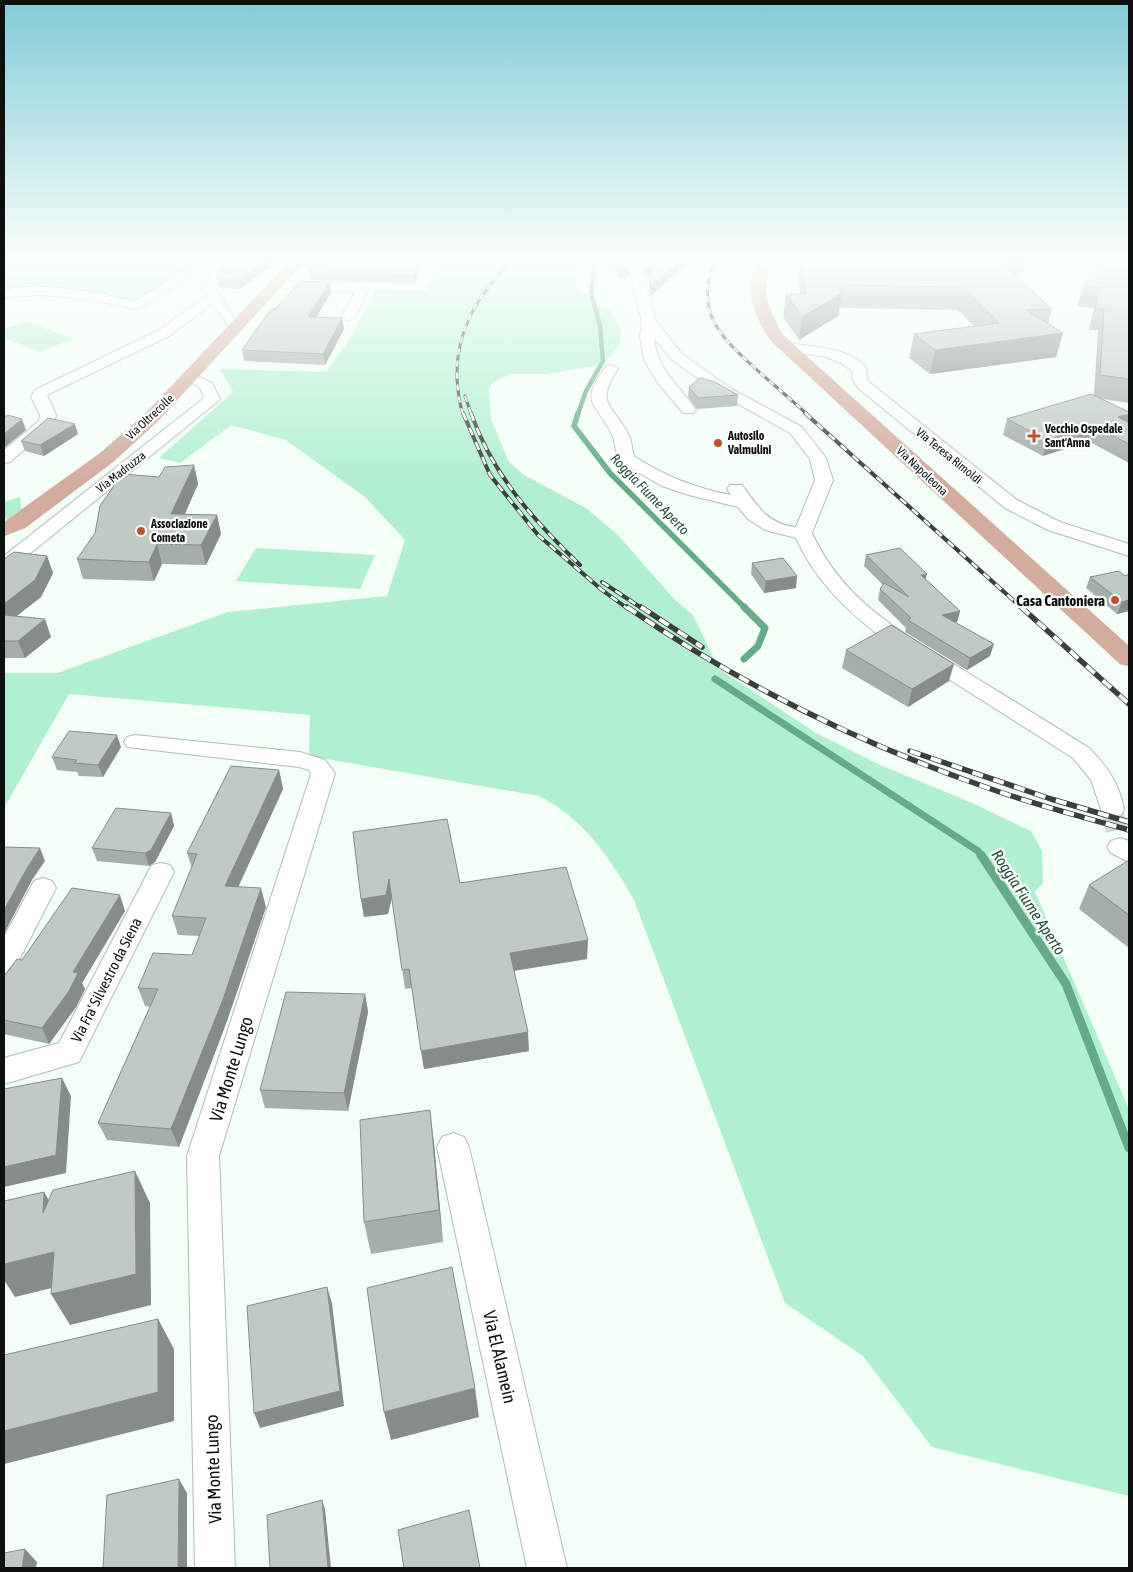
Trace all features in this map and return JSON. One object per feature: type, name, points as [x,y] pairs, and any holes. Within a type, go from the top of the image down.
[{"type":"main road","name":"Via Oltrecolle","points":[[4,530],[18,524],[106,458],[151,418],[229,334]]},
{"type":"main road","name":"Via Napoleona","points":[[775,334],[787,347],[1129,659]]},
{"type":"street","points":[[4,458],[46,423],[48,415],[39,397],[40,393],[161,334]]},
{"type":"street","points":[[647,334],[646,340],[654,369],[688,410]]},
{"type":"street","points":[[659,334],[676,356],[725,391],[796,430],[818,458],[824,480],[803,533],[813,557],[826,578],[852,604],[883,629],[1081,753],[1098,770],[1109,789],[1112,808]]},
{"type":"street","name":"Via Teresa Rimoldi","points":[[787,347],[834,356],[852,362],[860,372],[859,378],[863,385],[1011,504],[1054,526],[1129,550]]},
{"type":"street","points":[[654,369],[685,362]]},
{"type":"street","points":[[611,369],[600,385],[600,406],[621,436],[626,458],[648,474],[674,487],[739,495],[754,518],[788,533],[803,533]]},
{"type":"street","name":"Via Madruzza","points":[[4,565],[212,399],[207,386],[191,377]]},
{"type":"street","name":"Via Monte Lungo","points":[[134,742],[300,760],[317,765],[323,773],[203,1156],[216,1568]]},
{"type":"street","name":"Via Fra' Silvestro da Siena","points":[[4,1071],[69,1054],[161,872]]},
{"type":"street","points":[[4,962],[43,888]]},
{"type":"street","name":"Via El Alamein","points":[[453,1147],[547,1568]]},
{"type":"green space","points":[[4,334],[62,334],[74,339],[40,352],[4,338]]},
{"type":"green space","points":[[352,334],[621,334],[617,349],[601,365],[546,374],[511,374],[494,382],[489,388],[491,419],[509,462],[524,475],[586,508],[618,535],[674,599],[693,615],[719,669],[816,733],[878,764],[972,803],[1031,831],[1042,851],[1043,883],[1035,892],[1129,1109],[1129,1496],[932,1447],[863,1356],[785,1303],[634,900],[615,869],[594,841],[583,828],[555,805],[539,796],[309,756],[310,715],[69,694],[4,808],[4,673],[57,673],[228,612],[387,596],[405,540],[365,497],[286,440],[231,425],[180,463],[159,458],[233,392],[220,369],[326,372]]},
{"type":"green space","points":[[20,497],[22,513],[4,520],[4,502]]},
{"type":"green space","points":[[256,548],[375,555],[360,589],[236,581]]},
{"type":"building","points":[[253,334],[333,334],[323,354],[242,350]]},
{"type":"building","points":[[914,334],[1053,334],[935,350]]},
{"type":"building","points":[[1102,334],[1129,334],[1129,379],[1100,375]]},
{"type":"building","points":[[700,378],[715,382],[738,395],[698,398],[689,387]]},
{"type":"building","points":[[1091,394],[1129,412],[1129,414],[1118,417],[1129,423],[1129,444],[1093,425],[1047,440],[1007,419]]},
{"type":"building","points":[[8,415],[22,419],[4,434],[4,417]]},
{"type":"building","points":[[48,418],[75,424],[40,445],[21,441]]},
{"type":"building","points":[[194,465],[171,514],[217,515],[201,545],[157,544],[149,562],[77,559],[95,533],[100,506],[122,474],[159,477],[165,467]]},
{"type":"building","points":[[900,548],[927,574],[921,575],[960,611],[942,615],[994,644],[970,658],[908,620],[911,618],[880,589],[884,583],[909,597],[866,555]]},
{"type":"building","points":[[14,552],[47,556],[35,580],[4,604],[4,559]]},
{"type":"building","points":[[783,558],[797,576],[766,581],[752,563]]},
{"type":"building","points":[[1119,571],[1125,576],[1129,574],[1129,600],[1122,602],[1090,577]]},
{"type":"building","points":[[4,615],[45,619],[18,641],[4,641]]},
{"type":"building","points":[[891,625],[954,664],[912,689],[846,650]]},
{"type":"building","points":[[69,731],[117,735],[98,765],[74,763],[77,760],[52,757]]},
{"type":"building","points":[[231,766],[279,770],[225,886],[261,888],[222,1002],[171,1129],[98,1123],[158,989],[138,988],[153,953],[192,955],[206,918],[172,916],[197,854],[187,853]]},
{"type":"building","points":[[116,808],[171,813],[151,850],[145,853],[92,848]]},
{"type":"building","points":[[447,819],[460,883],[566,867],[588,940],[510,953],[528,1032],[421,1051],[409,969],[402,970],[389,879],[386,895],[361,899],[353,832]]},
{"type":"building","points":[[4,847],[40,848],[4,910]]},
{"type":"building","points":[[1129,860],[1129,915],[1089,885]]},
{"type":"building","points":[[72,888],[120,895],[73,972],[78,973],[69,991],[42,1028],[4,1020],[4,976],[17,959],[22,960]]},
{"type":"building","points":[[286,992],[365,994],[344,1093],[260,1090]]},
{"type":"building","points":[[62,1078],[56,1155],[4,1167],[4,1089]]},
{"type":"building","points":[[430,1110],[439,1210],[364,1222],[360,1120]]},
{"type":"building","points":[[135,1171],[136,1274],[51,1294],[54,1252],[4,1264],[4,1201],[44,1192],[43,1213],[53,1190]]},
{"type":"building","points":[[452,1267],[475,1388],[384,1412],[367,1288]]},
{"type":"building","points":[[327,1287],[340,1391],[254,1413],[247,1306]]},
{"type":"building","points":[[158,1319],[158,1392],[4,1431],[4,1355]]},
{"type":"building","points":[[179,1479],[178,1568],[103,1568],[107,1495]]},
{"type":"building","points":[[322,1500],[328,1568],[270,1568],[267,1515]]},
{"type":"building","points":[[469,1510],[480,1568],[404,1568],[398,1530]]},
{"type":"building","points":[[25,1549],[22,1568],[4,1568],[4,1553]]},
{"type":"waterway","name":"Roggia Fiume Aperto","points":[[578,414],[586,391],[603,361],[601,334]]},
{"type":"waterway","name":"Roggia Fiume Aperto","points":[[578,413],[574,426],[610,473],[765,628],[758,646],[744,659]]},
{"type":"waterway","name":"Roggia Fiume Aperto","points":[[715,679],[978,851],[981,856]]},
{"type":"waterway","name":"Roggia Fiume Aperto","points":[[981,855],[1066,984],[1129,1148]]},
{"type":"tunnel","points":[[1112,809],[1120,847]]},
{"type":"railway","points":[[463,414],[457,380],[457,362],[464,334]]},
{"type":"railway","points":[[723,334],[757,370],[807,414]]},
{"type":"railway","points":[[465,396],[471,414]]},
{"type":"railway","points":[[463,413],[490,475],[538,535],[602,590],[628,609]]},
{"type":"railway","points":[[471,413],[490,456],[516,495],[531,514],[580,565]]},
{"type":"railway","points":[[805,413],[1023,609]]},
{"type":"railway","points":[[602,582],[643,609]]},
{"type":"railway","points":[[627,607],[713,662],[758,687],[896,753],[943,772],[1042,806],[1129,830]]},
{"type":"railway","points":[[641,607],[702,647]]},
{"type":"railway","points":[[1021,607],[1129,704]]},
{"type":"railway","points":[[910,751],[1051,799],[1129,822]]},
{"type":"place","name":"Vecchio Ospedale Sant'Anna","points":[[1034,436]]},
{"type":"place","name":"Autosilo Valmulini","points":[[718,443]]},
{"type":"place","name":"Associazione Cometa","points":[[141,531]]},
{"type":"place","name":"Casa Cantoniera","points":[[1115,600]]}]
